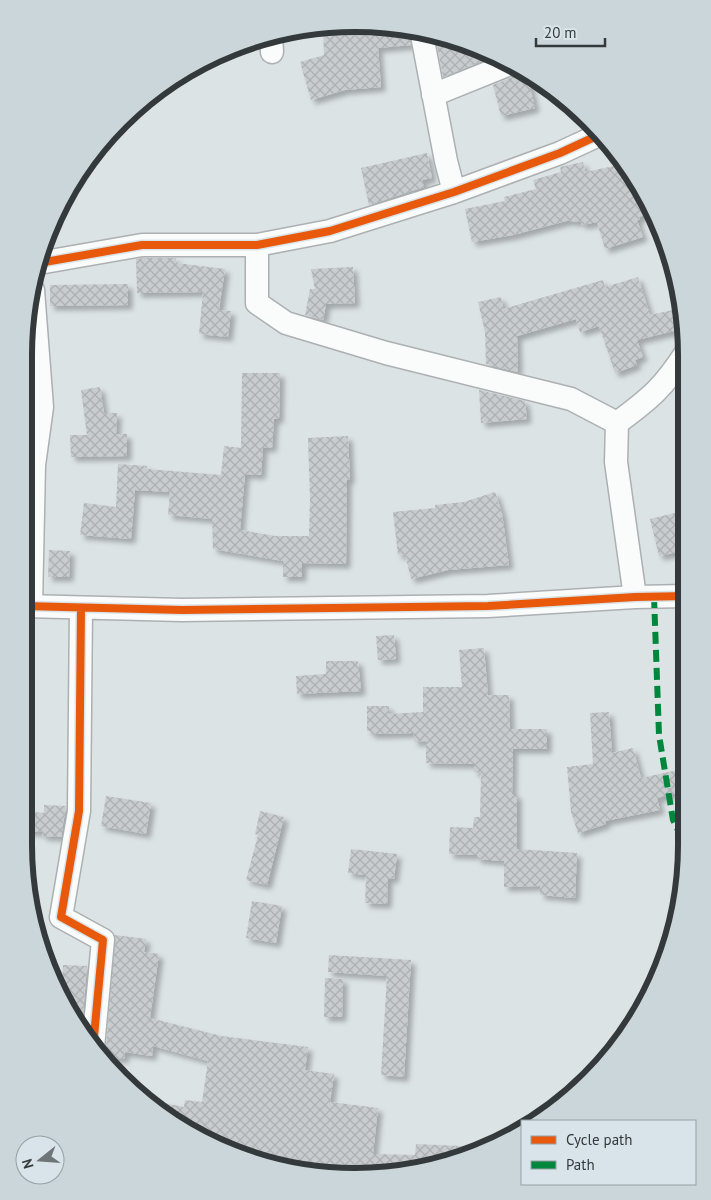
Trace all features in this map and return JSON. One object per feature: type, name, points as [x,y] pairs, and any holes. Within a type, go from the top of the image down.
[{"type":"street","points":[[423,40],[454,192]]},
{"type":"street","points":[[433,95],[501,68]]},
{"type":"street","points":[[47,261],[142,245],[256,246],[330,231],[454,192],[560,153],[593,138]]},
{"type":"street","points":[[256,246],[257,303],[286,323],[386,352],[572,399],[617,423]]},
{"type":"street","points":[[32,512],[34,465],[42,407],[35,314]]},
{"type":"street","points":[[617,423],[655,396],[678,365]]},
{"type":"street","points":[[617,423],[616,462],[634,597]]},
{"type":"street","points":[[32,606],[182,610],[488,606],[678,596]]},
{"type":"street","points":[[81,608],[79,811],[61,917],[103,940],[94,1034]]},
{"type":"building","points":[[356,32],[398,35],[410,37],[411,45],[378,48],[381,87],[345,90],[311,100],[300,62],[324,55],[323,34]]},
{"type":"building","points":[[437,43],[485,60],[443,77]]},
{"type":"building","points":[[515,76],[529,84],[535,108],[501,116],[493,85]]},
{"type":"building","points":[[427,153],[432,178],[422,180],[424,187],[369,205],[361,168]]},
{"type":"building","points":[[583,162],[585,172],[617,166],[646,215],[639,217],[640,219],[637,220],[643,237],[605,249],[597,222],[582,225],[581,221],[571,222],[570,220],[513,235],[472,242],[465,209],[505,201],[504,197],[536,189],[533,180],[561,172],[560,167]]},
{"type":"building","points":[[176,258],[176,263],[225,269],[219,310],[231,311],[228,337],[199,334],[203,292],[137,293],[136,259]]},
{"type":"building","points":[[353,267],[355,303],[326,304],[323,320],[305,315],[310,289],[315,289],[311,269]]},
{"type":"building","points":[[638,277],[650,315],[675,309],[678,330],[637,340],[643,357],[635,360],[637,365],[615,373],[599,326],[580,332],[576,319],[517,336],[518,372],[486,364],[485,332],[478,302],[501,297],[503,309],[603,280],[605,287]]},
{"type":"building","points":[[128,284],[128,305],[50,306],[50,285]]},
{"type":"building","points":[[242,373],[280,373],[279,419],[274,419],[272,448],[263,447],[261,475],[245,474],[240,530],[275,536],[309,536],[308,438],[348,436],[350,479],[347,480],[346,564],[302,563],[302,577],[283,577],[283,561],[213,549],[212,519],[168,515],[170,492],[135,490],[131,539],[80,535],[84,503],[116,507],[118,464],[147,466],[147,469],[221,475],[224,446],[241,448]]},
{"type":"building","points":[[100,387],[104,413],[117,413],[116,434],[127,434],[127,456],[71,457],[70,435],[87,435],[81,390]]},
{"type":"building","points":[[479,390],[525,401],[527,419],[481,423]]},
{"type":"building","points":[[495,492],[502,513],[509,565],[448,570],[411,579],[405,554],[398,555],[393,512],[435,508],[435,505],[464,502]]},
{"type":"building","points":[[678,512],[678,552],[659,556],[650,519]]},
{"type":"building","points":[[49,550],[70,551],[69,577],[48,577]]},
{"type":"building","points":[[394,635],[396,659],[378,660],[376,636]]},
{"type":"building","points":[[484,648],[488,695],[509,695],[510,729],[547,729],[547,749],[513,749],[512,794],[517,794],[517,849],[577,853],[575,898],[540,895],[540,886],[504,887],[504,861],[477,859],[477,855],[449,854],[450,827],[473,828],[474,817],[480,817],[481,773],[474,772],[474,764],[426,763],[426,741],[414,742],[413,733],[371,734],[371,731],[367,731],[367,706],[389,706],[389,714],[423,712],[423,687],[462,687],[459,650]]},
{"type":"building","points":[[326,661],[358,661],[361,691],[297,694],[296,676],[326,674]]},
{"type":"building","points":[[609,712],[612,753],[633,748],[641,778],[678,770],[678,792],[657,798],[660,810],[605,821],[606,824],[578,833],[571,812],[567,767],[593,764],[590,713]]},
{"type":"building","points":[[106,796],[151,803],[146,834],[101,826]]},
{"type":"building","points":[[44,805],[66,806],[61,837],[42,836],[42,832],[32,831],[32,812],[44,813]]},
{"type":"building","points":[[260,811],[284,817],[267,885],[246,880],[258,835],[255,834]]},
{"type":"building","points":[[351,849],[397,854],[394,879],[388,878],[387,904],[365,903],[366,875],[348,873]]},
{"type":"building","points":[[252,901],[282,906],[276,943],[246,938]]},
{"type":"building","points":[[115,935],[146,939],[144,952],[159,954],[150,1018],[221,1036],[308,1047],[305,1070],[334,1074],[330,1102],[378,1108],[373,1154],[415,1155],[416,1144],[469,1146],[419,1161],[377,1167],[356,1168],[313,1165],[272,1156],[232,1143],[213,1134],[161,1102],[184,1107],[185,1100],[202,1102],[208,1061],[153,1046],[152,1056],[125,1052],[124,1059],[113,1058],[106,1048]]},
{"type":"building","points":[[329,955],[411,960],[404,1077],[381,1075],[387,976],[328,972]]},
{"type":"building","points":[[63,965],[87,966],[83,1014],[81,1014],[76,1006],[62,979]]},
{"type":"building","points":[[325,978],[343,979],[342,1017],[324,1017]]},
{"type":"marked path","points":[[654,596],[659,735],[673,820],[678,830]]},
{"type":"cycle path","points":[[47,262],[142,245],[257,245],[330,231],[454,192],[560,153],[593,138]]},
{"type":"cycle path","points":[[32,606],[182,610],[488,606],[678,596]]},
{"type":"cycle path","points":[[81,608],[79,811],[61,917],[103,940],[94,1034]]}]
